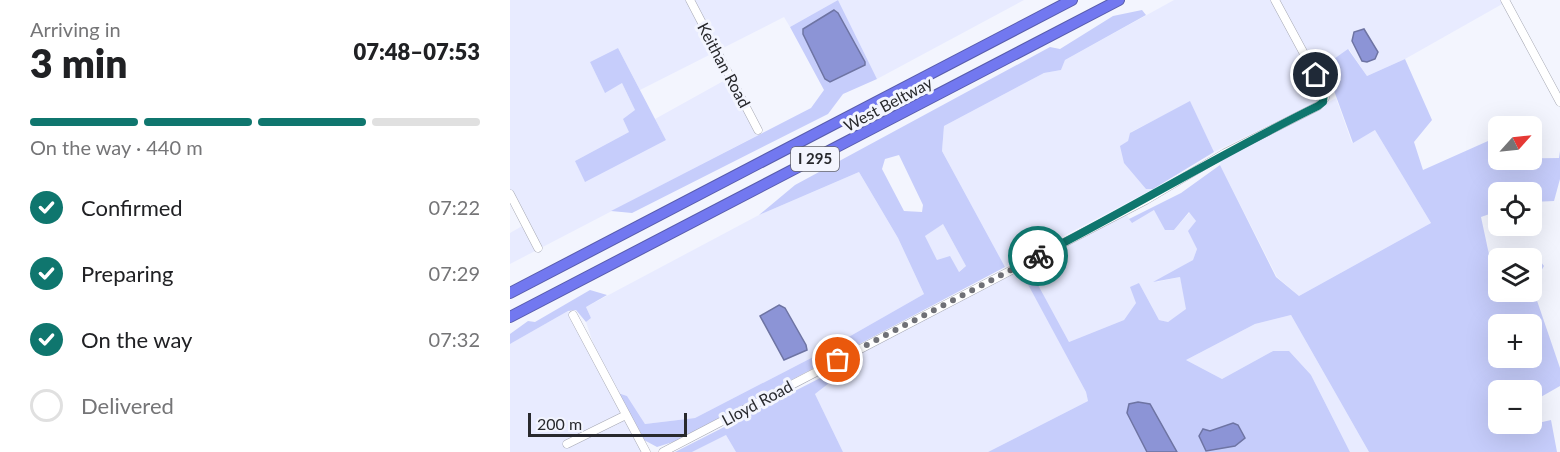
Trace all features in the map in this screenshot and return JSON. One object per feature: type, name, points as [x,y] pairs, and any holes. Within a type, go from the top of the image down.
[{"type":"highway","name":"West Beltway","points":[[510,293],[1072,0]]},
{"type":"highway","name":"West Beltway","points":[[510,317],[1119,0]]},
{"type":"street","name":"Keithan Road","points":[[690,0],[758,130]]},
{"type":"street","name":"Lloyd Road","points":[[663,452],[1146,200],[1226,153],[1318,106],[1325,98],[1322,87],[1275,0]]},
{"type":"street","points":[[1505,0],[1560,102]]},
{"type":"street","points":[[510,194],[538,248]]},
{"type":"street","points":[[573,315],[646,452]]},
{"type":"street","points":[[567,444],[626,415]]},
{"type":"shaded area","points":[[510,0],[838,0],[790,27],[784,17],[640,90],[618,48],[590,62],[605,92],[622,83],[635,110],[629,132],[575,161],[666,140],[655,119],[727,79],[758,135],[510,264],[510,233],[524,225],[510,199]]},
{"type":"shaded area","points":[[838,0],[1024,0],[877,79]]},
{"type":"shaded area","points":[[838,0],[877,79],[843,94],[828,114],[632,213],[611,211],[811,108],[824,90],[790,27]]},
{"type":"shaded area","points":[[1174,0],[1273,0],[1322,93],[1320,98],[1315,103],[1214,152],[1190,102],[1131,132],[1128,141],[1145,188],[1153,189],[1005,267],[942,151],[944,126],[1044,73],[1061,70],[1065,60]]},
{"type":"shaded area","points":[[1278,0],[1502,0],[1504,3],[1405,59],[1367,76],[1349,49],[1341,80],[1326,87]]},
{"type":"shaded area","points":[[834,10],[838,13],[865,65],[830,82],[825,79],[803,34],[803,29]]},
{"type":"shaded area","points":[[1142,10],[1146,15],[1065,60],[1061,70],[1044,73],[944,126],[942,151],[1005,267],[676,441],[657,447],[644,440],[618,393],[627,396],[645,424],[695,418],[817,355],[924,294],[898,238],[859,172],[759,215],[795,185],[1050,47],[1060,49],[1113,16]],"holes":[[[899,155],[923,205],[922,212],[904,211],[882,169],[885,159]],[[943,224],[966,266],[959,272],[950,256],[937,260],[925,236]]]},
{"type":"shaded area","points":[[1364,29],[1378,52],[1375,59],[1367,62],[1362,61],[1352,41],[1354,32]]},
{"type":"shaded area","points":[[618,48],[666,140],[585,182],[575,161],[629,132],[623,119],[635,110],[622,83],[605,93],[590,62]]},
{"type":"shaded area","points":[[1348,49],[1367,76],[1405,59],[1432,120],[1414,142],[1423,170],[1488,141],[1488,170],[1542,170],[1542,158],[1559,158],[1560,151],[1560,179],[1554,201],[1542,202],[1542,182],[1488,182],[1488,215],[1481,217],[1488,250],[1488,302],[1537,302],[1542,314],[1488,314],[1488,368],[1542,368],[1542,315],[1560,368],[1560,386],[1542,396],[1542,380],[1488,380],[1488,434],[1542,434],[1542,422],[1551,420],[1557,452],[1369,452],[1291,315],[1255,324],[1186,360],[1222,379],[1273,351],[1289,351],[1311,375],[1350,452],[1177,452],[1150,405],[1127,413],[1147,452],[988,452],[1088,401],[1086,392],[1024,277],[1031,272],[1069,342],[1124,320],[1136,303],[1130,287],[1139,283],[1159,320],[1168,322],[1186,309],[1180,277],[1153,282],[1193,260],[1197,249],[1188,231],[1196,221],[1189,212],[1174,230],[1165,230],[1154,210],[1132,223],[1129,219],[1181,193],[1220,165],[1276,277],[1299,296],[1431,223],[1375,130],[1353,143],[1332,85],[1341,80],[1331,61]]},
{"type":"shaded area","points":[[1336,98],[1352,143],[1375,130],[1431,223],[1299,296],[1277,277],[1220,165],[1222,158]]},
{"type":"shaded area","points":[[1190,101],[1214,152],[1153,189],[1146,189],[1124,163],[1120,146],[1128,141],[1130,133]]},
{"type":"shaded area","points":[[859,172],[898,238],[924,294],[817,355],[695,418],[645,424],[627,396],[618,393],[594,346],[586,322],[591,318],[586,307],[759,215]],"holes":[[[785,308],[784,360],[760,316]]]},
{"type":"shaded area","points":[[1154,210],[1174,230],[1190,212],[1196,221],[1189,231],[1197,249],[1193,260],[1156,282],[1180,277],[1187,309],[1168,322],[1159,320],[1139,283],[1136,303],[1124,320],[1069,342],[1031,273],[1024,276],[1086,392],[1088,401],[988,452],[843,452],[815,394],[833,380],[829,368],[1126,214],[1132,222]]},
{"type":"shaded area","points":[[943,224],[966,266],[958,272],[937,260],[925,236]]},
{"type":"shaded area","points":[[590,290],[607,295],[586,307],[591,318],[586,322],[576,310],[568,311],[510,344],[510,334],[528,321],[535,322]]},
{"type":"shaded area","points":[[779,305],[785,308],[807,350],[784,360],[760,316]]},
{"type":"shaded area","points":[[568,311],[642,452],[510,452],[510,344]]},
{"type":"shaded area","points":[[1291,315],[1369,452],[1350,452],[1311,375],[1273,351],[1222,379],[1186,360],[1255,324]]},
{"type":"shaded area","points":[[830,373],[833,380],[815,394],[843,452],[736,452],[726,435],[692,452],[675,452]]},
{"type":"shaded area","points":[[1138,402],[1150,404],[1177,452],[1147,452],[1127,413],[1129,404]]},
{"type":"shaded area","points":[[1233,423],[1238,425],[1245,438],[1235,446],[1206,451],[1199,436],[1203,429],[1210,431]]},
{"type":"shaded area","points":[[726,435],[736,452],[692,452]]},
{"type":"way so far","points":[[838,360],[1038,256]]},
{"type":"route","points":[[1038,256],[1146,200],[1198,168],[1318,106],[1325,98],[1316,75]]}]
